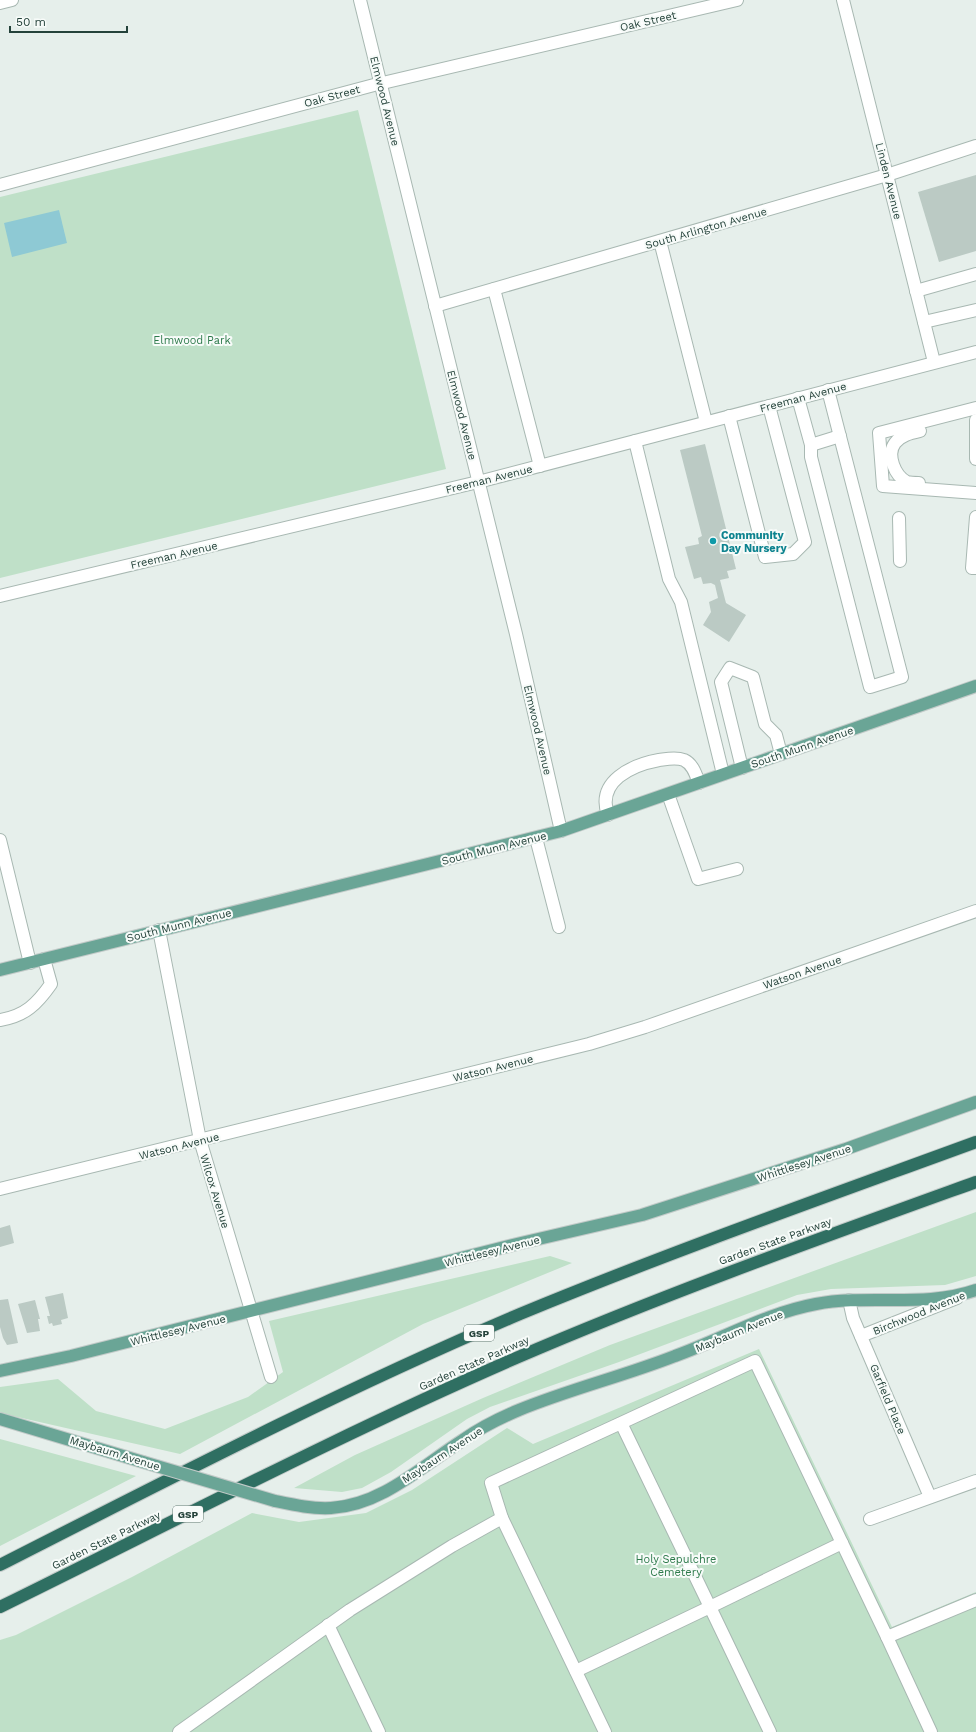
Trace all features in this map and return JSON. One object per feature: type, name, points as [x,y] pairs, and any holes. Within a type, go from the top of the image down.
[{"type":"highway","name":"GSP","points":[[0,1565],[275,1426],[375,1379],[508,1320],[700,1243],[976,1142]]},
{"type":"highway","name":"Garden State Parkway","points":[[0,1607],[368,1425],[518,1357],[757,1261],[976,1182]]},
{"type":"main road","name":"South Munn Avenue","points":[[0,970],[561,831],[976,686]]},
{"type":"main road","name":"Whittlesey Avenue","points":[[0,1371],[71,1356],[642,1215],[846,1149],[976,1102]]},
{"type":"main road","name":"Maybaum Avenue","points":[[0,1419],[275,1501],[320,1508],[332,1508],[355,1503],[379,1494],[404,1481],[465,1438],[519,1410],[656,1364],[789,1310],[817,1304],[849,1300],[933,1299],[959,1296],[975,1291]]},
{"type":"street","points":[[0,2],[12,0]]},
{"type":"street","name":"Elmwood Avenue","points":[[360,0],[516,634],[561,831]]},
{"type":"street","name":"Oak Street","points":[[0,185],[380,84],[737,0]]},
{"type":"street","name":"Linden Avenue","points":[[843,0],[934,362]]},
{"type":"street","name":"South Arlington Avenue","points":[[435,306],[887,175],[976,146]]},
{"type":"street","points":[[660,241],[706,422]]},
{"type":"street","points":[[916,291],[976,274]]},
{"type":"street","points":[[494,289],[540,466]]},
{"type":"street","points":[[924,322],[976,310]]},
{"type":"street","name":"Freeman Avenue","points":[[0,596],[478,482],[976,352]]},
{"type":"street","points":[[798,398],[811,445],[811,457],[870,687],[902,677],[828,390]]},
{"type":"street","points":[[729,416],[765,557],[794,554],[805,542],[768,406]]},
{"type":"street","points":[[974,413],[976,459]]},
{"type":"street","points":[[972,492],[884,486],[879,433],[974,413]]},
{"type":"street","points":[[972,492],[960,486],[908,482],[900,476],[893,465],[892,454],[894,444],[905,435],[955,422],[974,413]]},
{"type":"street","points":[[811,445],[840,436]]},
{"type":"street","points":[[634,441],[668,580],[681,602],[723,774]]},
{"type":"street","points":[[976,517],[972,568],[976,568]]},
{"type":"street","points":[[899,518],[900,561]]},
{"type":"street","points":[[742,768],[721,682],[730,668],[753,677],[765,724],[776,736],[781,754]]},
{"type":"street","points":[[608,815],[604,804],[610,787],[627,771],[643,764],[674,758],[684,760],[694,771],[698,783]]},
{"type":"street","points":[[668,794],[698,879],[738,869]]},
{"type":"street","points":[[536,838],[559,927]]},
{"type":"street","points":[[0,840],[30,963]]},
{"type":"street","name":"Watson Avenue","points":[[0,1189],[589,1044],[645,1027],[976,911]]},
{"type":"street","name":"Wilcox Avenue","points":[[159,930],[200,1140],[271,1377]]},
{"type":"street","points":[[0,1020],[21,1015],[42,996],[51,984],[44,959]]},
{"type":"street","name":"Birchwood Avenue","points":[[861,1336],[975,1291]]},
{"type":"street","name":"Garfield Place","points":[[849,1300],[853,1318],[930,1497]]},
{"type":"street","points":[[605,1732],[502,1518],[491,1483],[755,1362],[888,1636],[930,1732]]},
{"type":"street","points":[[621,1423],[770,1732]]},
{"type":"street","points":[[870,1519],[976,1481]]},
{"type":"street","points":[[179,1732],[350,1610],[452,1546],[502,1518]]},
{"type":"street","points":[[576,1671],[842,1543]]},
{"type":"street","points":[[888,1636],[976,1600]]},
{"type":"street","points":[[328,1625],[379,1732]]},
{"type":"green space","name":"Elmwood Park","points":[[358,110],[446,469],[0,578],[0,197]]},
{"type":"green space","points":[[976,1212],[976,1276],[945,1285],[831,1289],[797,1295],[619,1362],[490,1407],[467,1419],[391,1472],[362,1488],[342,1492],[294,1488],[355,1455],[483,1398],[610,1345]]},
{"type":"green space","points":[[550,1256],[572,1263],[423,1324],[180,1454],[0,1413],[0,1387],[58,1379],[96,1411],[165,1429],[248,1397],[283,1372],[269,1321]]},
{"type":"green space","name":"Holy Sepulchre Cemetery","points":[[759,1349],[892,1627],[976,1592],[976,1732],[0,1732],[0,1640],[16,1635],[132,1577],[252,1513],[299,1522],[366,1513],[412,1490],[507,1428],[533,1444]]},
{"type":"green space","points":[[0,1439],[136,1476],[0,1546]]},
{"type":"water","points":[[59,210],[67,243],[12,257],[4,223]]},
{"type":"building","points":[[976,175],[976,251],[939,262],[918,192]]},
{"type":"building","name":"Community Day Nursery","points":[[705,444],[736,569],[727,571],[729,578],[720,580],[726,603],[746,615],[729,642],[703,625],[711,612],[709,602],[718,598],[715,585],[711,583],[703,584],[701,577],[694,579],[685,547],[699,544],[698,538],[702,536],[680,450]]},
{"type":"building","points":[[10,1225],[14,1243],[0,1247],[0,1228]]},
{"type":"building","points":[[63,1293],[68,1318],[61,1320],[62,1324],[53,1326],[52,1323],[49,1324],[47,1316],[50,1316],[45,1297]]},
{"type":"building","points":[[8,1299],[18,1343],[7,1345],[0,1327],[0,1300]]},
{"type":"building","points":[[35,1300],[40,1319],[38,1319],[40,1331],[27,1333],[18,1304]]},
{"type":"place","name":"Community Day Nursery","points":[[713,541]]}]
